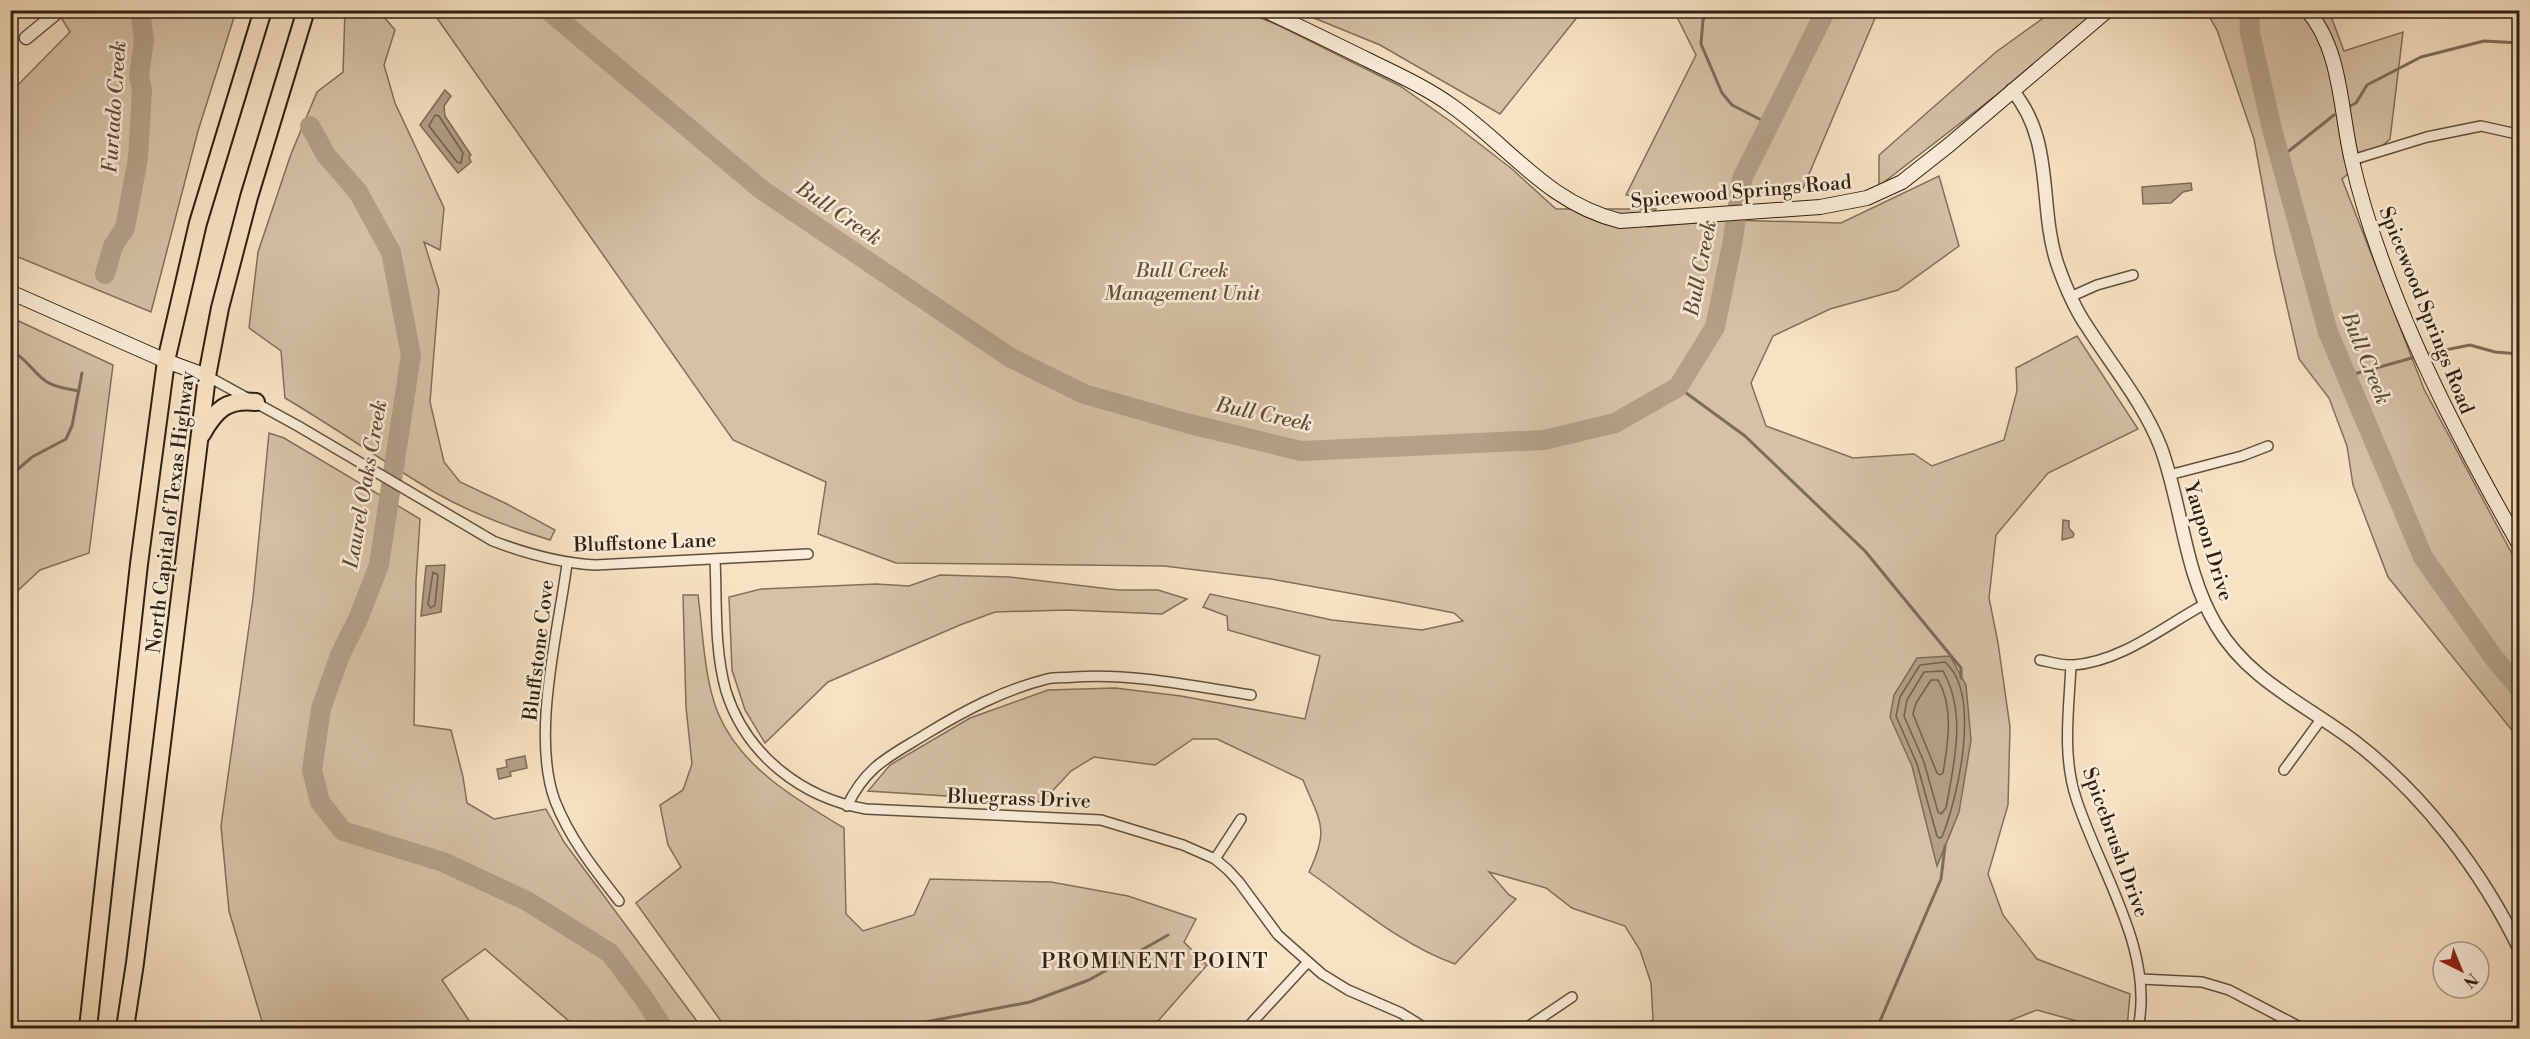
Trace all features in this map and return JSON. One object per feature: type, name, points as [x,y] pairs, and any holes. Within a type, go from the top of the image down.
[{"type":"highway","name":"North Capital of Texas Highway","points":[[88,1029],[139,564],[166,361],[198,223],[263,10]]},
{"type":"highway","name":"North Capital of Texas Highway","points":[[125,1029],[137,951],[207,376],[223,297],[249,197],[306,10]]},
{"type":"highway","points":[[199,440],[219,410],[239,401],[256,402]]},
{"type":"main road","name":"Spicewood Springs Road","points":[[1264,10],[1418,84],[1453,106],[1555,193],[1577,206],[1620,221],[1849,203],[1886,190],[1902,182],[1950,145],[2108,10]]},
{"type":"main road","name":"Spicewood Springs Road","points":[[2307,10],[2316,21],[2329,48],[2352,160],[2380,254],[2420,353],[2460,439],[2520,546]]},
{"type":"main road","points":[[10,292],[166,361],[207,376]]},
{"type":"street","points":[[26,39],[60,10]]},
{"type":"street","name":"Yaupon Drive","points":[[2012,90],[2027,108],[2041,152],[2051,238],[2070,297],[2087,328],[2127,385],[2160,446],[2205,604],[2216,626],[2245,664],[2270,685],[2322,718],[2372,756],[2421,802],[2487,892],[2508,925],[2520,950]]},
{"type":"street","points":[[2352,160],[2427,137],[2481,126],[2510,132],[2520,137]]},
{"type":"street","points":[[2070,297],[2120,277],[2133,276]]},
{"type":"street","name":"Bluffstone Lane","points":[[207,376],[298,426],[446,515],[493,541],[524,553],[567,564],[625,564],[808,554]]},
{"type":"street","points":[[2169,475],[2242,456],[2268,446]]},
{"type":"street","name":"Bluegrass Drive","points":[[715,559],[719,651],[726,691],[743,730],[757,749],[786,776],[806,789],[847,806],[882,811],[1101,820],[1183,845],[1215,859],[1239,882],[1278,935],[1307,963],[1348,990],[1401,1013],[1425,1029]]},
{"type":"street","name":"Bluffstone Cove","points":[[567,564],[546,714],[545,743],[548,768],[555,800],[569,831],[581,853],[619,901]]},
{"type":"street","points":[[2040,660],[2072,665],[2099,660],[2125,650],[2205,604]]},
{"type":"street","name":"Spicebrush Drive","points":[[2072,665],[2068,764],[2073,784],[2134,946],[2141,979],[2142,1010],[2138,1029]]},
{"type":"street","points":[[847,806],[857,785],[874,766],[966,710],[1006,692],[1049,679],[1096,676],[1143,679],[1251,695]]},
{"type":"street","points":[[2284,770],[2322,718]]},
{"type":"street","points":[[1215,859],[1241,819]]},
{"type":"street","points":[[1247,1029],[1307,963]]},
{"type":"street","points":[[2141,979],[2202,982],[2229,990],[2302,1029]]},
{"type":"street","points":[[1526,1029],[1572,997]]},
{"type":"green space","points":[[57,11],[236,11],[198,131],[151,312],[11,254],[10,93],[70,32]]},
{"type":"green space","points":[[345,11],[379,11],[395,30],[384,65],[395,103],[444,208],[440,250],[424,242],[439,290],[430,402],[444,462],[460,482],[555,530],[550,540],[492,520],[449,500],[285,398],[281,351],[249,328],[258,252],[291,154],[317,92],[343,72]]},
{"type":"green space","name":"Bull Creek Management Unit","points":[[432,11],[1244,11],[1280,26],[1400,86],[1512,169],[1556,209],[1656,209],[1648,227],[1727,220],[1841,223],[1939,176],[1959,246],[1898,290],[1830,309],[1773,336],[1751,383],[1766,426],[1853,458],[1914,454],[1932,466],[2004,440],[2017,391],[2016,368],[2077,336],[2138,429],[2048,473],[1996,535],[1989,598],[2010,727],[2008,805],[1988,874],[2003,915],[2037,959],[2130,994],[2127,1028],[2102,1028],[2037,1010],[1991,1028],[1647,1028],[1653,1019],[1651,983],[1640,950],[1625,926],[1572,908],[1546,888],[1489,872],[1509,895],[1516,899],[1455,964],[1435,956],[1379,923],[1309,872],[1321,835],[1318,816],[1303,780],[1217,739],[1193,739],[1155,765],[1094,757],[1071,771],[1042,802],[868,791],[890,765],[970,718],[1048,690],[1115,688],[1181,696],[1305,719],[1320,656],[1228,630],[1227,616],[1203,607],[1210,594],[1332,620],[1422,630],[1463,621],[1454,613],[1393,601],[1271,579],[1164,566],[896,563],[818,534],[826,482],[733,440]]},
{"type":"green space","points":[[1297,11],[1582,11],[1500,114],[1380,45]]},
{"type":"green space","points":[[1674,11],[1878,11],[1801,193],[1687,202],[1626,195],[1696,55]]},
{"type":"green space","points":[[2053,11],[2105,11],[1879,186],[1879,155],[1996,52]]},
{"type":"green space","points":[[2206,11],[2329,11],[2344,51],[2403,32],[2390,139],[2342,179],[2424,389],[2519,567],[2519,739],[2388,577],[2353,485],[2347,446],[2329,398],[2299,359],[2275,254],[2254,139],[2217,30]]},
{"type":"green space","points":[[10,317],[113,365],[89,553],[40,570],[11,597]]},
{"type":"green space","points":[[269,433],[284,438],[420,519],[416,581],[414,725],[451,730],[467,803],[494,819],[546,809],[564,842],[702,1028],[577,1028],[485,949],[442,980],[474,1028],[264,1028],[229,911],[221,826],[253,598]]},
{"type":"green space","points":[[940,575],[1009,577],[1118,590],[1158,590],[1187,599],[1162,614],[1067,610],[995,612],[828,682],[765,743],[745,710],[732,670],[729,597],[761,589],[876,584],[909,586]]},
{"type":"green space","points":[[683,595],[698,595],[713,700],[728,732],[740,750],[755,766],[789,794],[844,828],[846,914],[863,931],[914,915],[930,879],[1051,882],[1128,896],[1196,919],[1184,942],[1207,965],[1152,1028],[726,1028],[636,903],[681,867],[668,845],[660,805],[683,790],[692,764],[686,707]]},
{"type":"water","points":[[445,90],[451,96],[444,106],[445,116],[471,155],[469,157],[471,162],[458,173],[420,125]]},
{"type":"water","points":[[2191,183],[2192,190],[2183,192],[2171,203],[2143,204],[2142,187]]},
{"type":"water","points":[[2063,520],[2069,521],[2069,528],[2074,534],[2073,537],[2062,540]]},
{"type":"water","points":[[445,565],[441,612],[421,616],[426,566]]},
{"type":"water","points":[[1950,656],[1966,685],[1971,740],[1959,812],[1937,866],[1912,766],[1890,717],[1894,695],[1917,658]]},
{"type":"water","points":[[525,756],[527,768],[510,772],[511,776],[499,779],[497,769],[507,767],[506,760]]},
{"type":"waterway","name":"Furtado Creek","points":[[105,274],[113,246],[125,228],[138,158],[142,90],[139,76],[144,40],[140,10]]},
{"type":"waterway","name":"Bull Creek","points":[[548,10],[762,190],[1011,358],[1084,394],[1186,423],[1301,451],[1544,440],[1615,423],[1678,387],[1715,327],[1732,245],[1742,179],[1826,10]]},
{"type":"waterway","points":[[1709,10],[1703,20],[1701,44],[1722,93],[1732,105],[1769,124]]},
{"type":"waterway","name":"Bull Creek","points":[[2249,10],[2250,33],[2272,129],[2328,332],[2423,557],[2494,658],[2520,689]]},
{"type":"waterway","points":[[2350,106],[2356,103],[2367,85],[2421,57],[2484,41],[2520,43]]},
{"type":"waterway","points":[[2280,158],[2334,115]]},
{"type":"waterway","name":"Laurel Oaks Creek","points":[[310,126],[326,155],[358,192],[391,252],[411,355],[379,565],[358,619],[340,655],[321,709],[312,770],[320,802],[343,831],[443,862],[527,901],[610,953],[663,1028]]},
{"type":"waterway","points":[[2430,353],[2470,345],[2495,352],[2520,354]]},
{"type":"waterway","points":[[10,350],[21,357],[47,382],[79,391]]},
{"type":"waterway","points":[[2347,376],[2412,358]]},
{"type":"waterway","name":"Furtado Creek","points":[[10,476],[32,457],[66,439],[72,426],[82,373]]},
{"type":"waterway","points":[[1678,387],[1745,436],[1865,551],[1961,668],[1961,678]]},
{"type":"waterway","points":[[1877,1028],[1941,879],[1945,846]]},
{"type":"waterway","points":[[894,1028],[1030,1002],[1089,980],[1168,935]]},
{"type":"district","name":"PROMINENT POINT","points":[[1155,961]]}]
